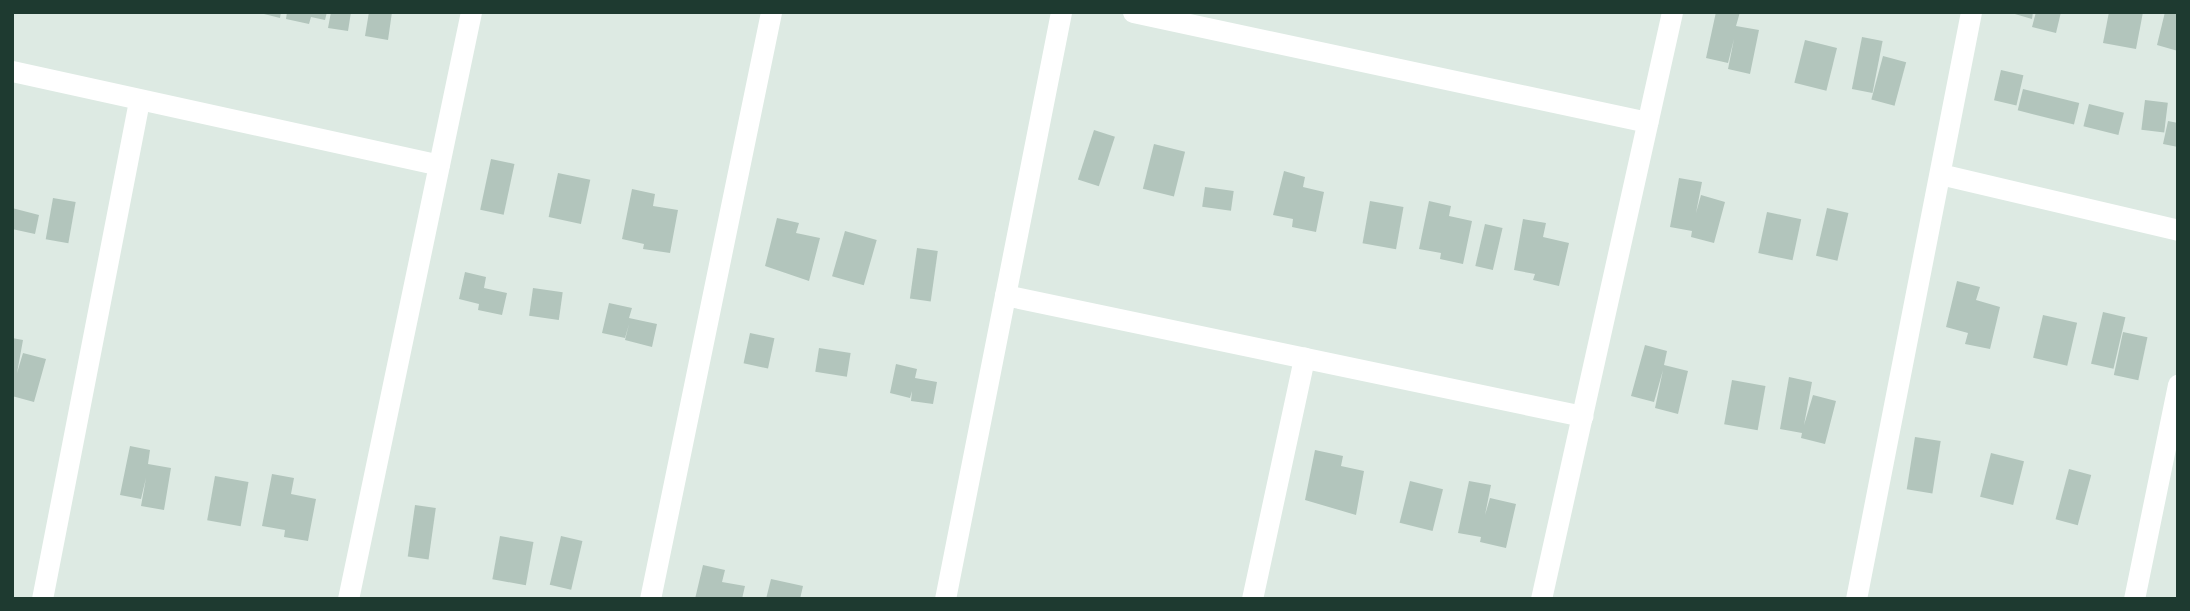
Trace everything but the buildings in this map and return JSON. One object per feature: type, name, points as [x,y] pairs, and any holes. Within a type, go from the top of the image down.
[{"type":"street","points":[[348,599],[471,12]]},
{"type":"street","points":[[650,599],[771,12]]},
{"type":"street","points":[[945,599],[1061,12]]},
{"type":"street","points":[[1133,12],[1647,121]]},
{"type":"street","points":[[1541,599],[1672,12]]},
{"type":"street","points":[[1856,599],[1971,12]]},
{"type":"street","points":[[12,71],[439,165]]},
{"type":"street","points":[[42,599],[139,101]]},
{"type":"street","points":[[1940,174],[2178,230]]},
{"type":"street","points":[[1005,295],[1582,416]]},
{"type":"street","points":[[1252,599],[1304,358]]},
{"type":"street","points":[[2134,599],[2178,384]]}]
